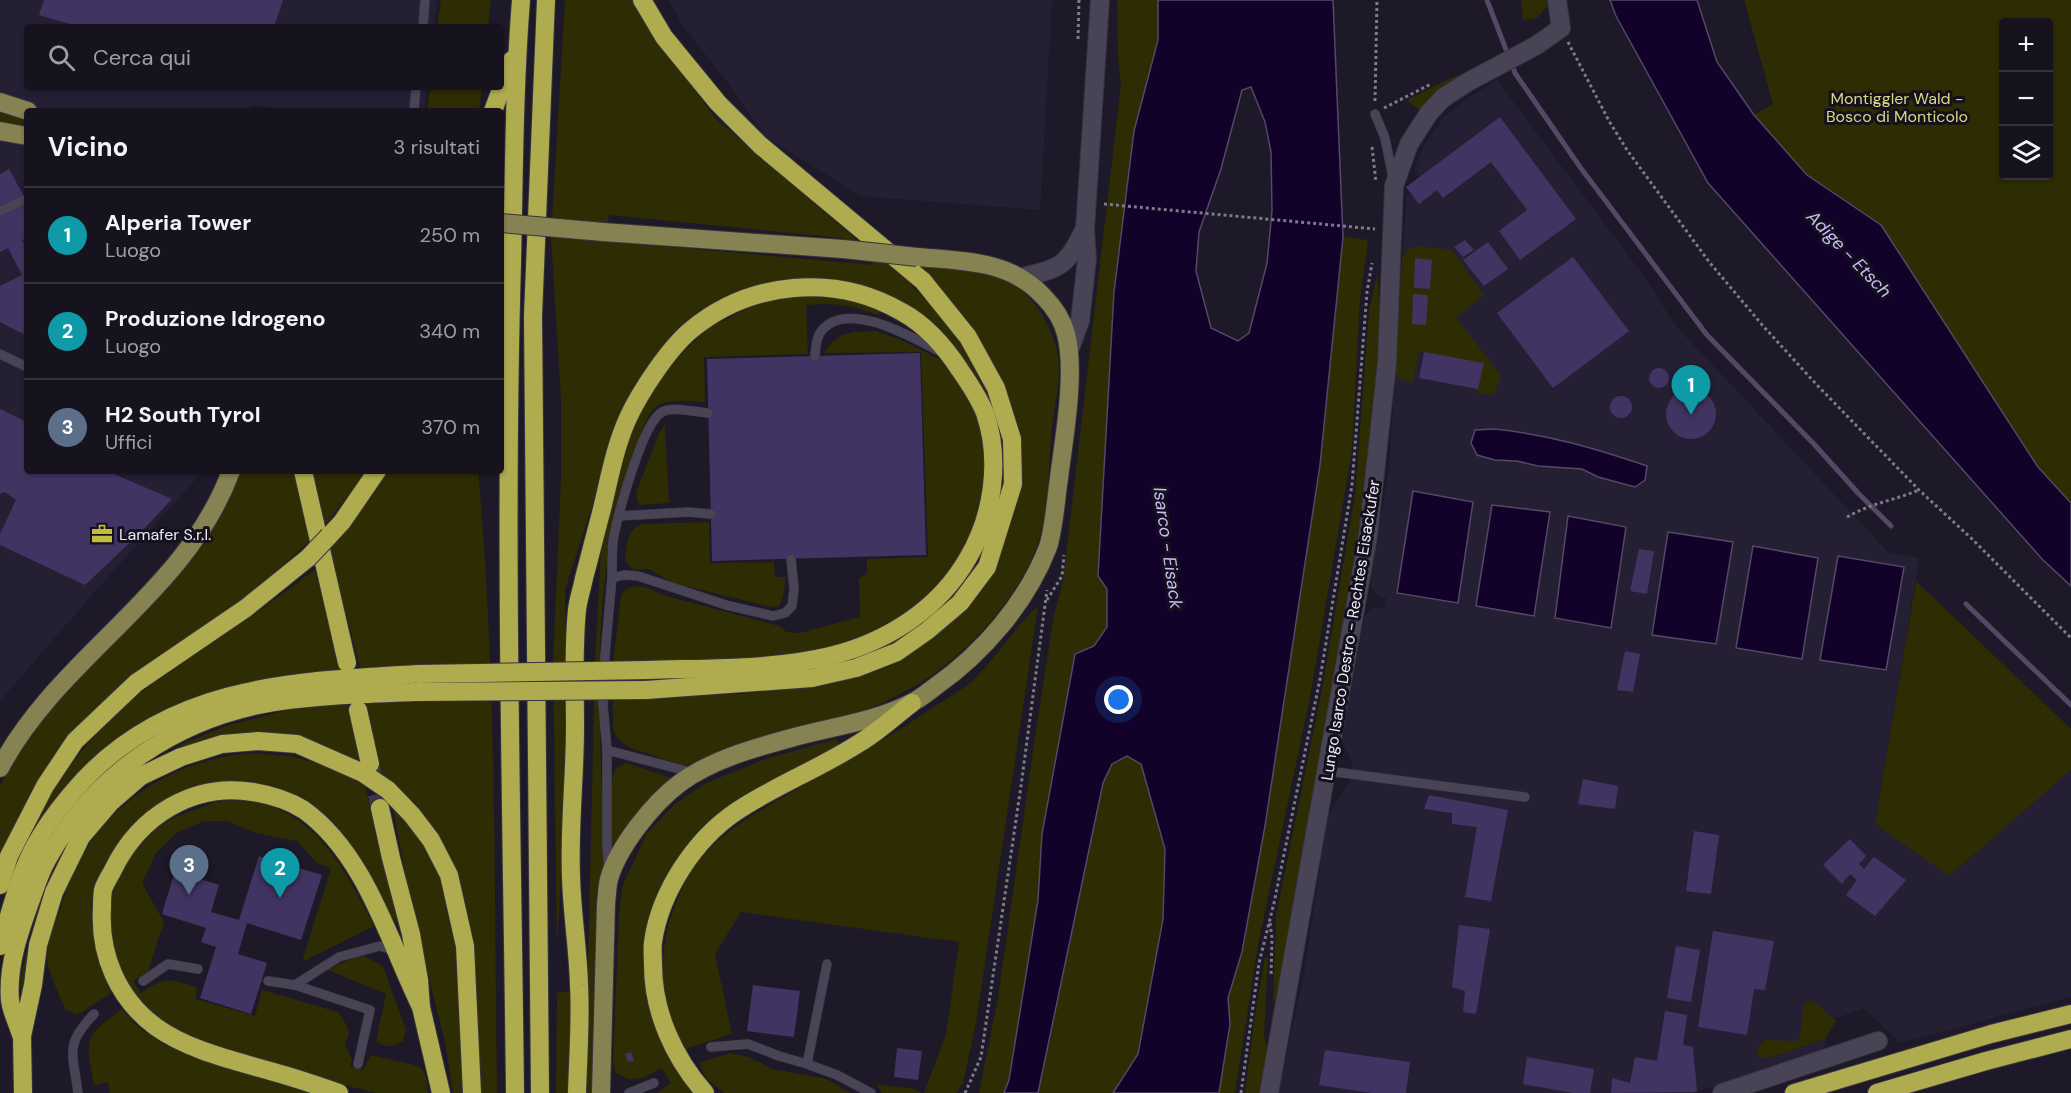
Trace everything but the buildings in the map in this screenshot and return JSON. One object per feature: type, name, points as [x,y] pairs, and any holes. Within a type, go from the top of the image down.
[{"type":"highway","points":[[515,1093],[508,479],[517,47],[521,0]]},
{"type":"highway","points":[[540,1093],[533,316],[546,0]]},
{"type":"highway","points":[[0,946],[28,860],[52,817],[84,778],[119,748],[164,719],[211,700],[265,687],[332,678],[646,690],[812,678],[856,668],[897,652],[927,631],[960,603],[987,567],[1013,484],[1012,439],[996,388],[968,337],[923,281],[760,145],[718,103],[663,37],[642,0]]},
{"type":"highway","points":[[504,82],[517,47]]},
{"type":"highway","points":[[494,108],[501,90]]},
{"type":"highway","points":[[22,1036],[10,1001],[12,966],[24,918],[45,862],[68,825],[98,790],[131,761],[171,736],[230,713],[273,703],[416,683],[647,670],[732,668],[789,663],[831,656],[875,641],[908,623],[936,602],[958,576],[984,526],[991,497],[993,468],[991,442],[984,412],[951,356],[932,335],[903,312],[871,298],[812,287],[754,294],[724,308],[689,331],[653,377],[630,414],[614,455],[577,608],[575,751],[571,876],[579,984],[577,1093]]},
{"type":"highway","points":[[304,474],[347,663]]},
{"type":"highway","points":[[0,885],[9,856],[45,786],[75,741],[136,683],[246,608],[308,558],[348,513],[375,474]]},
{"type":"highway","points":[[705,1093],[692,1078],[677,1053],[664,1026],[655,992],[653,942],[662,909],[677,874],[704,839],[736,811],[861,742],[912,703]]},
{"type":"highway","points":[[358,710],[370,764]]},
{"type":"highway","points":[[23,1093],[22,1036],[33,985],[38,945],[54,892],[81,837],[111,802],[141,776],[182,757],[222,744],[258,741],[297,744],[363,773],[388,790],[412,815],[431,840],[449,875],[465,946],[472,1093]]},
{"type":"highway","points":[[339,1093],[199,1050],[156,1027],[126,997],[108,964],[101,924],[103,891],[119,856],[139,829],[165,809],[192,797],[236,789],[274,795],[302,810],[327,830],[340,846],[371,896],[421,1007]]},
{"type":"highway","points":[[380,808],[411,934],[421,1007],[441,1093]]},
{"type":"highway","points":[[1794,1093],[1991,1034],[2071,1014]]},
{"type":"highway","points":[[1877,1093],[1986,1061],[2071,1040]]},
{"type":"main road","points":[[0,102],[24,110]]},
{"type":"main road","points":[[0,131],[24,135]]},
{"type":"main road","points":[[504,223],[843,249],[1000,267],[1022,277],[1050,303],[1063,322],[1070,348],[1066,427],[1048,546],[1029,583],[998,630],[959,669],[912,703],[873,718],[790,738],[733,757],[680,783],[648,812],[627,842],[610,878],[606,904],[601,1093]]},
{"type":"main road","points":[[0,768],[14,744],[42,707],[160,584],[186,551],[220,499],[230,474]]},
{"type":"street","points":[[1070,348],[1080,321],[1087,259],[1085,229],[1100,0]]},
{"type":"street","points":[[1557,0],[1561,28]]},
{"type":"street","name":"Lungo Isarco Destro - Rechtes Eisackufer","points":[[1269,1093],[1368,536],[1387,363],[1394,186],[1409,144],[1429,113],[1443,98],[1489,70],[1538,45],[1561,28]]},
{"type":"street","points":[[1022,277],[1043,273],[1061,265],[1074,253],[1085,229]]},
{"type":"street","points":[[1722,1093],[1878,1041]]},
{"type":"lane","points":[[423,24],[425,0]]},
{"type":"lane","points":[[414,108],[416,90]]},
{"type":"lane","points":[[1375,114],[1385,138],[1394,186]]},
{"type":"lane","points":[[0,211],[24,200]]},
{"type":"lane","points":[[814,356],[822,329],[837,320],[859,318],[881,324],[951,356]]},
{"type":"lane","points":[[0,354],[24,366]]},
{"type":"lane","points":[[610,878],[607,846],[607,750],[603,705],[613,542],[641,446],[652,422],[662,412],[675,410],[708,413]]},
{"type":"lane","points":[[619,516],[688,512],[711,514]]},
{"type":"lane","points":[[612,578],[624,575],[638,576],[726,605],[773,616],[785,613],[792,606],[794,590],[791,559]]},
{"type":"lane","points":[[607,750],[696,774]]},
{"type":"lane","points":[[1328,771],[1525,797]]},
{"type":"lane","points":[[295,985],[339,957],[380,946],[396,952]]},
{"type":"lane","points":[[807,1064],[827,963]]},
{"type":"lane","points":[[144,981],[168,964],[198,969]]},
{"type":"lane","points":[[268,981],[295,985],[370,1010],[358,1064]]},
{"type":"lane","points":[[78,1093],[72,1049],[75,1037],[94,1014]]},
{"type":"lane","points":[[711,1047],[748,1044],[837,1075],[871,1093]]},
{"type":"lane","points":[[629,1093],[654,1083]]},
{"type":"path","points":[[1377,0],[1375,114],[1437,81]]},
{"type":"path","points":[[1561,28],[1609,121],[1627,150],[1710,262],[1764,327],[1919,490],[1971,538],[2071,638]]},
{"type":"path","points":[[1373,144],[1376,191]]},
{"type":"path","points":[[1104,204],[1375,229]]},
{"type":"path","points":[[1374,238],[1375,220]]},
{"type":"path","points":[[1241,1093],[1259,963],[1270,921],[1320,679],[1344,539],[1352,485],[1366,292],[1374,257]]},
{"type":"path","points":[[1847,517],[1857,511],[1919,490]]},
{"type":"path","points":[[965,1093],[981,1057],[1047,589]]},
{"type":"shaded area","points":[[0,0],[437,0],[434,24],[24,24],[24,90],[427,90],[424,108],[272,108],[252,105],[249,108],[24,108],[24,474],[198,474],[197,478],[0,701]]},
{"type":"shaded area","points":[[669,0],[1052,0],[1040,210],[860,196],[765,136],[732,88],[682,25]]},
{"type":"shaded area","points":[[1497,80],[1643,275],[1676,326],[1888,552],[1919,558],[1875,824],[1949,875],[2071,770],[2071,997],[1900,1043],[1864,1008],[1832,1020],[1823,1052],[1693,1093],[1278,1093],[1304,975],[1328,815],[1350,782],[1352,774],[1352,765],[1342,739],[1364,618],[1370,609],[1376,607],[1384,609],[1386,598],[1374,592],[1370,582],[1389,470],[1402,259],[1407,195],[1410,193],[1406,187],[1420,177],[1414,169],[1424,146],[1444,117]]},
{"type":"green space","points":[[441,0],[491,0],[488,24],[437,24]]},
{"type":"green space","points":[[565,0],[633,0],[640,16],[716,119],[856,239],[895,267],[957,336],[985,383],[1000,422],[1007,454],[1002,453],[993,422],[952,344],[849,285],[711,309],[616,432],[565,590],[568,748],[557,949],[553,662],[561,480],[561,400],[551,236]],"holes":[[[609,215],[842,238],[874,265],[605,241]]]},
{"type":"green space","points":[[1117,0],[1158,0],[1158,40],[1134,131],[1114,292],[1098,576],[1107,589],[1107,627],[1094,646],[1074,654],[1042,834],[1038,900],[1009,1080],[1004,1093],[979,1093],[998,998],[1054,615],[1063,581],[1121,84]]},
{"type":"green space","points":[[1521,0],[1547,0],[1548,5],[1537,18],[1523,20]]},
{"type":"green space","name":"Montiggler Wald - Bosco di Monticolo","points":[[1744,0],[2071,0],[2071,503],[2038,467],[1881,225],[1807,175],[1754,115],[1773,104]]},
{"type":"green space","points":[[1455,76],[1460,76],[1422,112],[1407,100]]},
{"type":"green space","points":[[430,90],[482,90],[479,108],[427,108]]},
{"type":"green space","points":[[0,109],[24,118],[24,127],[0,122]]},
{"type":"green space","points":[[1343,237],[1368,240],[1360,299],[1352,450],[1311,692],[1258,945],[1235,1093],[1219,1093],[1230,1024],[1228,998],[1243,950],[1265,826],[1320,465]]},
{"type":"green space","points":[[1419,246],[1452,250],[1484,295],[1456,317],[1501,376],[1495,392],[1491,395],[1477,393],[1483,363],[1419,352],[1413,382],[1398,378],[1395,371],[1402,259],[1408,249]]},
{"type":"green space","points":[[913,266],[968,269],[995,274],[1007,280],[1025,293],[1036,306],[1046,322],[1056,347],[1059,377],[1044,520],[1036,549],[1022,579],[991,621],[955,657],[920,683],[863,711],[703,764],[683,765],[630,748],[618,739],[613,729],[613,663],[621,596],[629,588],[640,586],[663,595],[779,626],[787,632],[800,633],[860,617],[859,578],[867,574],[867,559],[928,557],[921,352],[824,353],[832,342],[842,335],[875,331],[899,339],[947,363],[976,409],[987,442],[984,509],[951,577],[904,618],[847,644],[782,659],[625,664],[622,696],[740,694],[810,687],[920,647],[956,619],[981,592],[998,558],[1015,425]]},
{"type":"green space","points":[[1377,275],[1378,349],[1366,498],[1278,994],[1273,1004],[1276,916],[1322,689],[1355,495],[1369,311]]},
{"type":"green space","points":[[836,295],[881,311],[878,315],[843,305],[806,305],[808,354],[704,357],[705,402],[667,402],[652,411],[646,420],[619,499],[608,552],[602,606],[600,716],[604,906],[596,1093],[585,1093],[595,663],[600,565],[602,539],[621,463],[641,408],[667,371],[709,328],[757,304],[787,297]]},
{"type":"green space","points":[[665,425],[669,503],[640,505],[636,493],[659,433]]},
{"type":"green space","points":[[237,474],[296,474],[309,542],[251,593],[120,689],[0,862],[0,786],[16,757],[47,714],[160,594]]},
{"type":"green space","points":[[311,474],[365,474],[325,525]]},
{"type":"green space","points":[[385,474],[478,474],[492,704],[497,1093],[478,1093],[471,926],[462,892],[446,852],[430,825],[413,802],[377,772],[363,702],[463,701],[461,665],[360,667],[329,549]]},
{"type":"green space","points":[[709,522],[710,563],[774,562],[775,577],[786,577],[779,606],[771,607],[673,583],[649,569],[633,570],[625,560],[630,534],[642,524]]},
{"type":"green space","points":[[315,569],[340,669],[293,674],[243,686],[76,778],[0,929],[5,894],[26,838],[60,780],[87,745],[140,693],[268,605]]},
{"type":"green space","points":[[1916,581],[2071,729],[2071,770],[1949,876],[1875,824]]},
{"type":"green space","points":[[1038,606],[976,1023],[963,1083],[956,1093],[924,1093],[946,1034],[959,942],[741,912],[715,954],[732,1034],[685,1049],[667,1005],[663,959],[668,927],[677,899],[690,873],[702,857],[722,837],[745,820],[882,740],[963,688],[981,672]]},
{"type":"green space","points":[[347,704],[360,763],[325,746],[294,738],[248,736],[113,792],[33,937],[26,970],[25,1004],[22,1005],[20,979],[26,954],[40,902],[58,859],[79,824],[128,777],[184,743],[226,726],[287,710]]},
{"type":"green space","points":[[837,739],[839,745],[690,849],[648,979],[696,1093],[657,1093],[671,1083],[662,1068],[645,1077],[634,1079],[616,1073],[613,1062],[622,887],[647,833],[675,804],[706,783],[768,758]]},
{"type":"green space","points":[[250,753],[291,756],[334,768],[365,786],[399,921],[396,924],[344,835],[320,814],[272,788],[153,810],[123,837],[98,888],[93,913],[93,937],[99,965],[111,993],[77,1015],[66,1010],[50,972],[46,950],[73,874],[89,845],[121,808],[139,793],[159,781],[203,762]]},
{"type":"green space","points":[[1127,756],[1141,764],[1165,849],[1163,919],[1138,1054],[1113,1093],[1038,1093],[1103,783],[1112,764]]},
{"type":"green space","points":[[626,763],[674,779],[613,854],[611,811],[613,778],[617,768]]},
{"type":"green space","points":[[239,800],[271,806],[290,815],[321,840],[344,872],[374,926],[302,962],[331,868],[317,863],[297,841],[255,833],[228,821],[204,821],[176,833],[156,853],[142,883],[164,922],[148,971],[133,981],[141,993],[163,981],[180,982],[197,987],[196,999],[255,1016],[262,990],[338,1012],[349,1034],[345,1043],[352,1060],[350,1066],[363,1070],[371,1055],[419,1066],[425,1074],[428,1093],[376,1093],[203,1045],[148,1012],[122,979],[106,921],[113,889],[133,852],[157,828],[173,818],[215,802]]},
{"type":"green space","points":[[393,808],[428,850],[447,893],[455,950],[463,1093],[453,1093],[445,1042],[413,914]]},
{"type":"green space","points":[[364,956],[383,966],[406,1030],[403,1041],[395,1045],[386,1046],[376,1041],[386,994],[328,970],[355,957]]},
{"type":"green space","points":[[1265,957],[1268,958],[1264,1036],[1268,1050],[1262,1093],[1245,1093],[1255,1015]]},
{"type":"green space","points":[[570,991],[569,1093],[556,1093],[557,993]]},
{"type":"green space","points":[[1813,1001],[1836,1021],[1825,1039],[1769,1058],[1757,1055],[1757,1050],[1764,1040],[1799,1041],[1804,1003]]},
{"type":"green space","points":[[122,1009],[137,1026],[166,1046],[199,1059],[279,1084],[321,1093],[110,1093],[108,1082],[94,1085],[89,1058],[90,1041],[100,1027]]},
{"type":"green space","points":[[730,1053],[749,1057],[772,1069],[827,1079],[850,1093],[724,1093],[706,1078],[699,1063]]},
{"type":"green space","points":[[876,1084],[915,1089],[921,1093],[882,1093]]},
{"type":"water","name":"Isarco - Eisack","points":[[1158,0],[1333,0],[1343,237],[1320,465],[1265,826],[1242,952],[1228,998],[1230,1024],[1219,1093],[1113,1093],[1138,1054],[1163,919],[1165,849],[1141,764],[1127,756],[1112,764],[1103,783],[1038,1093],[1004,1093],[1009,1080],[1038,900],[1042,834],[1075,654],[1094,646],[1107,627],[1107,589],[1098,576],[1114,292],[1134,131],[1158,40]],"holes":[[[1251,87],[1265,122],[1271,152],[1272,211],[1267,263],[1249,333],[1238,341],[1211,328],[1196,271],[1199,232],[1221,169],[1242,90]]]},
{"type":"water","name":"Adige - Etsch","points":[[1610,0],[1697,0],[1717,62],[1754,115],[1807,175],[1881,225],[2038,467],[2071,503],[2071,586],[2042,559],[1708,183],[1616,16]]},
{"type":"water","points":[[1494,429],[1533,434],[1572,443],[1647,466],[1645,480],[1635,487],[1598,477],[1582,469],[1538,466],[1477,455],[1471,443],[1475,430]]},
{"type":"water","points":[[1413,491],[1473,502],[1458,603],[1397,593]]},
{"type":"water","points":[[1492,505],[1550,512],[1534,616],[1476,606]]},
{"type":"water","points":[[1568,516],[1626,527],[1611,628],[1555,618]]},
{"type":"water","points":[[1668,532],[1733,542],[1716,644],[1652,635]]},
{"type":"water","points":[[1753,546],[1818,558],[1802,659],[1736,648]]},
{"type":"water","points":[[1838,556],[1904,567],[1886,670],[1820,660]]},
{"type":"waterway","points":[[1487,0],[1515,73],[1580,167],[1707,335],[1891,526]]},
{"type":"waterway","points":[[1966,604],[2071,705]]},
{"type":"tunnel","points":[[371,768],[380,808]]},
{"type":"place","name":"Alperia Tower","points":[[1691,415]]},
{"type":"place","name":"Lamafer S.r.l.","points":[[102,534]]},
{"type":"place","name":"H2 South Tyrol","points":[[189,895]]},
{"type":"place","name":"Produzione Idrogeno","points":[[280,898]]}]
